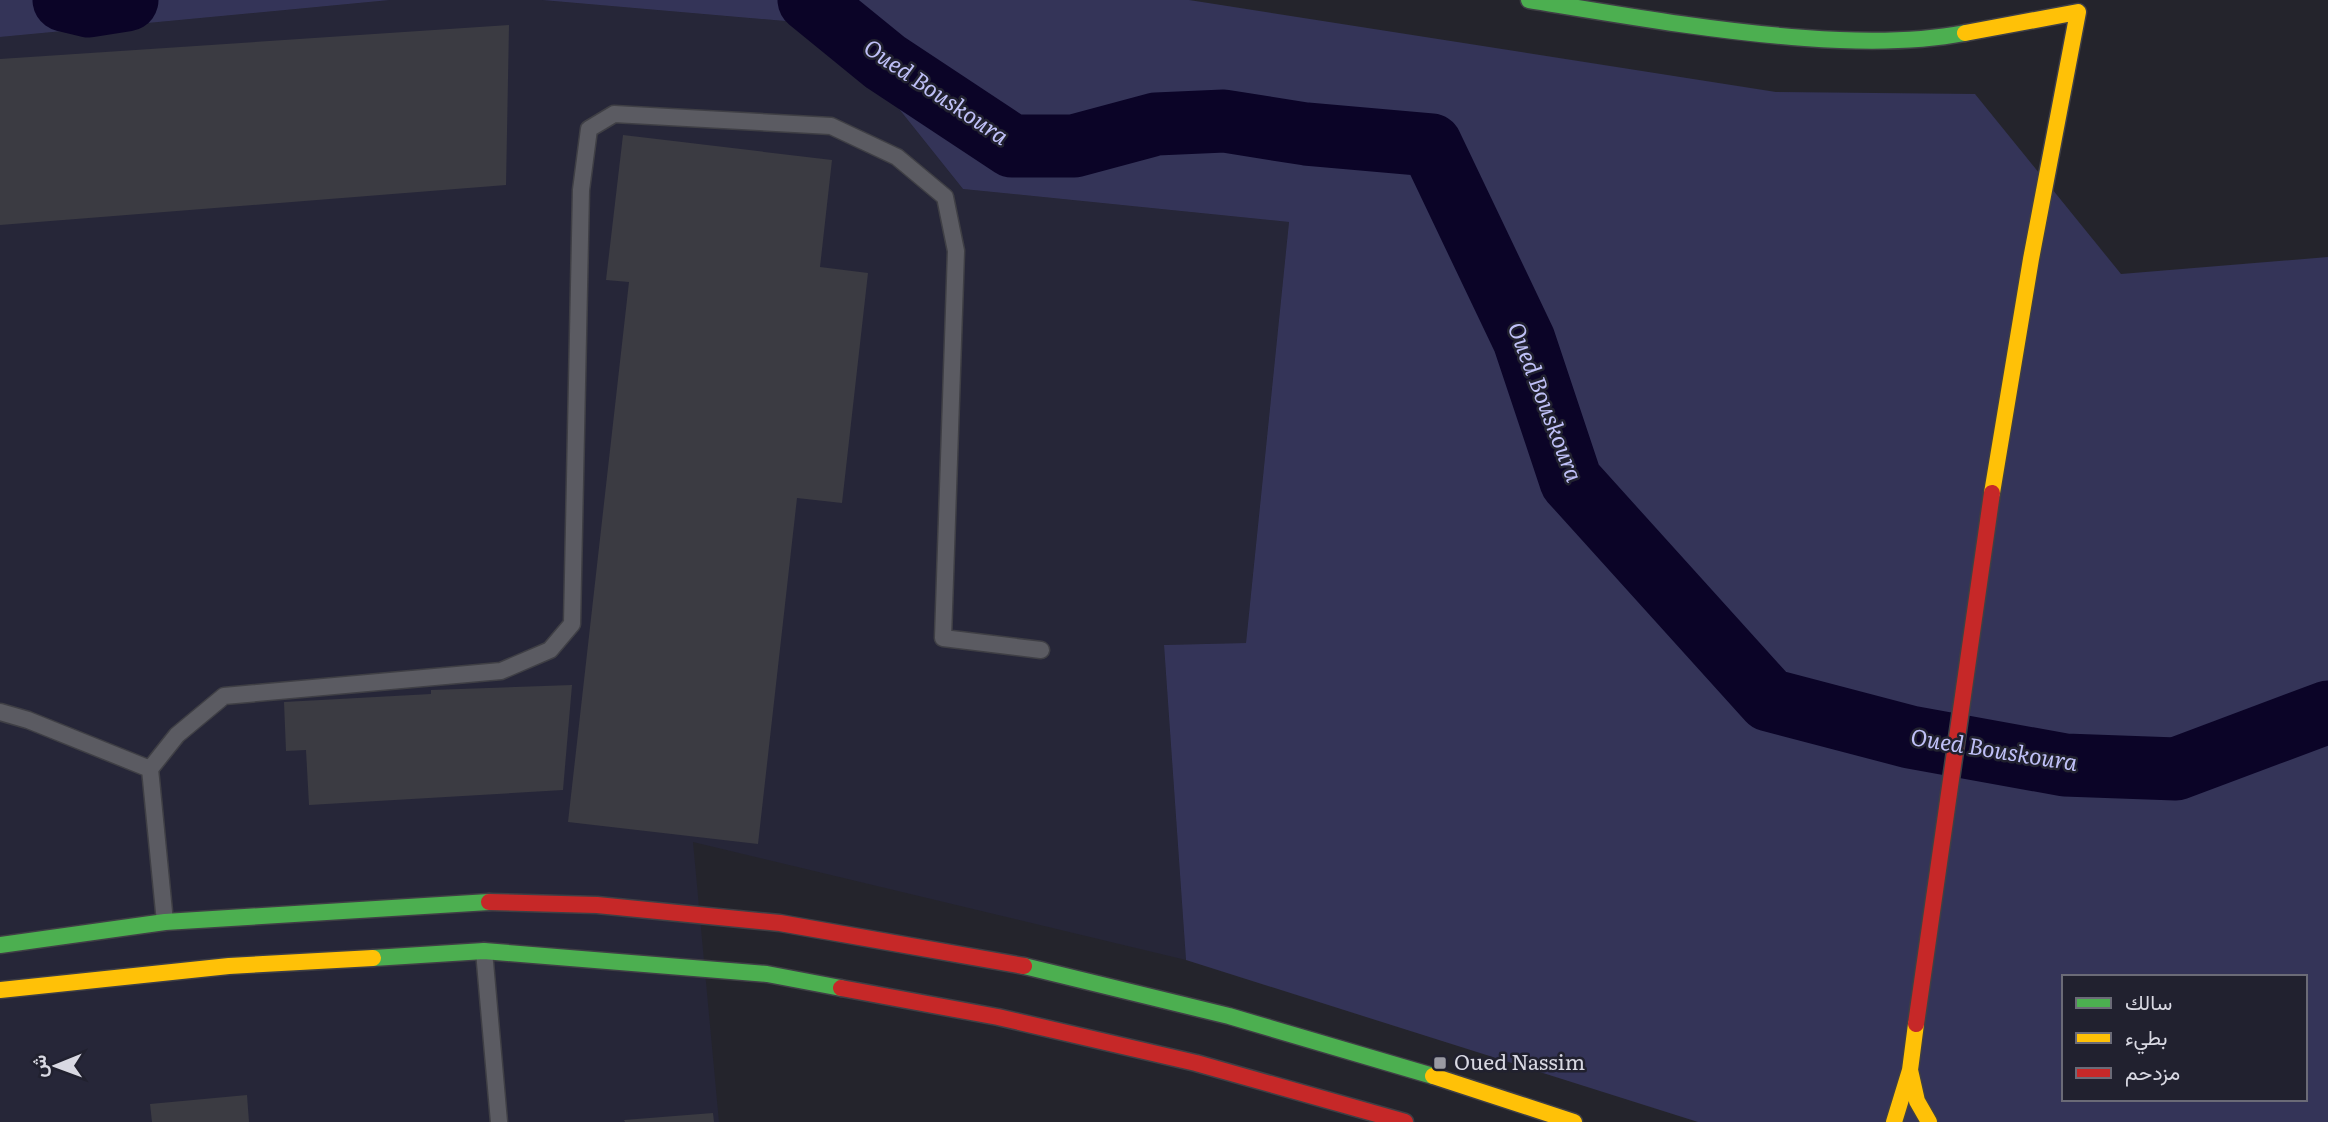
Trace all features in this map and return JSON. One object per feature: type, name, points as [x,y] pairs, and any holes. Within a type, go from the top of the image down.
[{"type":"main road","points":[[1529,0],[1738,33],[1848,41],[1940,38],[2078,12],[2058,110],[1968,648],[1910,1070],[1894,1122]]},
{"type":"main road","points":[[0,945],[165,922],[471,902],[597,905],[780,923],[1008,962],[1229,1016],[1433,1076],[1574,1122]]},
{"type":"main road","points":[[0,990],[229,967],[484,951],[766,974],[998,1017],[1196,1063],[1405,1122]]},
{"type":"main road","points":[[1910,1070],[1917,1101],[1929,1122]]},
{"type":"lane","points":[[165,922],[150,769],[177,735],[224,696],[501,671],[550,650],[572,624],[581,190],[589,129],[614,114],[831,126],[897,157],[946,197],[956,251],[943,638],[1041,650]]},
{"type":"lane","points":[[0,712],[28,720],[150,769]]},
{"type":"lane","points":[[484,951],[499,1122]]},
{"type":"shaded area","points":[[0,0],[390,0],[0,37]]},
{"type":"shaded area","points":[[390,0],[542,0],[832,25],[963,189],[1289,222],[1246,643],[1164,645],[1186,960],[693,842],[719,1122],[0,1122],[0,37]]},
{"type":"shaded area","points":[[542,0],[1189,0],[1776,92],[1975,94],[2121,274],[2328,257],[2328,1122],[1698,1122],[1186,960],[1164,645],[1246,643],[1289,222],[963,189],[832,25]]},
{"type":"building","points":[[509,25],[506,185],[0,225],[0,59]]},
{"type":"building","points":[[623,135],[832,160],[820,267],[868,273],[842,503],[797,498],[758,844],[568,822],[629,282],[606,280]]},
{"type":"building","points":[[572,685],[563,790],[309,805],[306,750],[286,751],[284,702],[431,694],[431,690]]},
{"type":"building","points":[[247,1095],[249,1122],[152,1122],[150,1104]]},
{"type":"building","points":[[713,1113],[714,1122],[624,1120]]},
{"type":"waterway","name":"Oued Bouskoura","points":[[64,0],[89,6],[127,0]]},
{"type":"waterway","name":"Oued Bouskoura","points":[[809,0],[885,62],[1012,146],[1074,146],[1156,124],[1224,121],[1306,134],[1431,145],[1524,340],[1571,481],[1769,700],[1910,737],[2065,765],[2176,769],[2328,712]]},
{"type":"traffic: fast","points":[[1529,0],[1701,27],[1805,38],[1885,41],[1965,33]]},
{"type":"traffic: fast","points":[[0,945],[165,922],[489,902]]},
{"type":"traffic: fast","points":[[373,958],[484,951],[767,974],[841,988]]},
{"type":"traffic: fast","points":[[1024,966],[1229,1016],[1433,1076]]},
{"type":"traffic: slow","points":[[1965,33],[2078,12],[2031,259],[1992,493]]},
{"type":"traffic: slow","points":[[0,990],[229,966],[373,958]]},
{"type":"traffic: slow","points":[[1894,1122],[1910,1070],[1916,1024]]},
{"type":"traffic: slow","points":[[1910,1070],[1917,1101],[1929,1122]]},
{"type":"traffic: slow","points":[[1433,1076],[1574,1122]]},
{"type":"traffic: jam","points":[[1916,1024],[1992,493]]},
{"type":"traffic: jam","points":[[489,902],[597,905],[780,923],[1024,966]]},
{"type":"traffic: jam","points":[[841,988],[998,1017],[1196,1063],[1405,1122]]},
{"type":"place","name":"Oued Nassim","points":[[1440,1063]]}]
